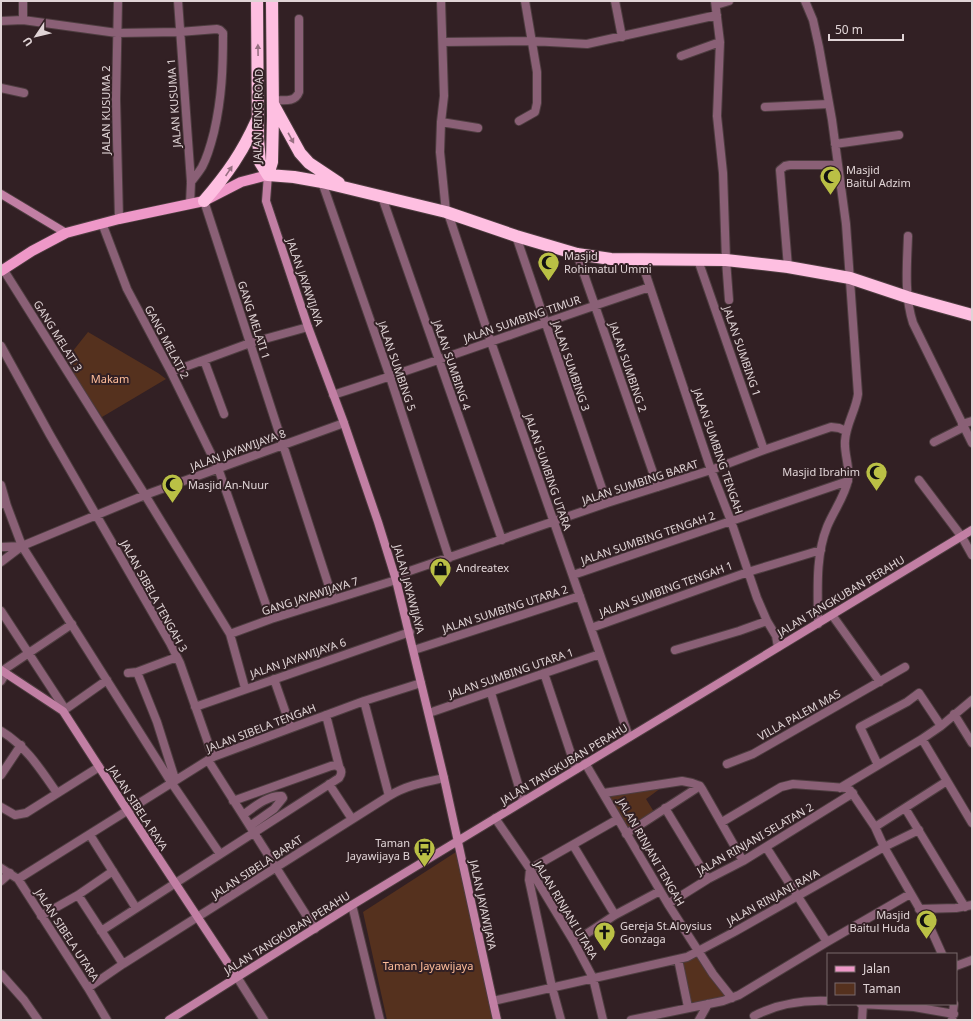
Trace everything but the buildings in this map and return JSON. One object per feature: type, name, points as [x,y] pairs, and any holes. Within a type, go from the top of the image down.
[{"type":"highway","name":"JALAN RING ROAD","points":[[257,1],[258,139],[260,162],[268,175]]},
{"type":"highway","name":"JALAN RING ROAD","points":[[268,175],[272,162],[272,1]]},
{"type":"highway","points":[[273,102],[300,153],[309,163],[345,187]]},
{"type":"highway","points":[[204,201],[225,176],[241,152],[258,117]]},
{"type":"highway","points":[[268,175],[294,177],[322,182],[447,213],[577,254],[611,259],[726,260],[788,267],[850,278],[907,297],[972,315]]},
{"type":"main road","points":[[2,270],[32,251],[66,233],[119,219],[204,201],[241,182],[268,175]]},
{"type":"main road","name":"JALAN JAYAWIJAYA","points":[[268,175],[266,201],[308,327],[344,423],[396,578],[444,778],[497,1020]]},
{"type":"main road","points":[[1,194],[66,233]]},
{"type":"main road","name":"JALAN TANGKUBAN PERAHU","points":[[169,1020],[315,929],[352,904],[972,530]]},
{"type":"main road","name":"JALAN SIBELA RAYA","points":[[2,674],[64,710],[99,768],[236,977]]},
{"type":"street","points":[[23,1],[23,20]]},
{"type":"street","name":"JALAN KUSUMA 2","points":[[118,1],[116,99],[119,219]]},
{"type":"street","name":"JALAN KUSUMA 1","points":[[178,1],[179,32],[191,182],[190,204]]},
{"type":"street","name":"JALAN SUMBING UTARA","points":[[441,1],[444,96],[440,152],[447,213],[629,737]]},
{"type":"street","points":[[519,121],[535,112],[537,103],[537,72],[525,1]]},
{"type":"street","points":[[615,1],[622,37]]},
{"type":"street","points":[[729,1],[716,3],[720,42],[717,116],[723,173],[729,300]]},
{"type":"street","points":[[805,1],[813,20],[830,104],[846,224],[858,394],[846,431],[845,441],[848,464],[848,482],[827,528],[821,550],[818,581],[818,624]]},
{"type":"street","points":[[443,42],[531,41],[587,44],[717,14]]},
{"type":"street","points":[[273,102],[295,99],[300,92],[299,19]]},
{"type":"street","points":[[1,21],[23,20],[117,33],[220,30],[223,33],[224,72],[219,109],[206,158],[202,167],[191,182]]},
{"type":"street","points":[[681,56],[720,42]]},
{"type":"street","points":[[1,88],[24,93]]},
{"type":"street","points":[[765,107],[830,104]]},
{"type":"street","points":[[441,122],[478,128]]},
{"type":"street","points":[[835,144],[899,135]]},
{"type":"street","points":[[788,267],[780,170],[785,166],[790,165],[838,165]]},
{"type":"street","name":"JALAN SUMBING 5","points":[[322,182],[390,377],[449,558]]},
{"type":"street","name":"JALAN SUMBING 4","points":[[382,197],[502,540]]},
{"type":"street","name":"GANG MELATI 1","points":[[204,201],[333,599]]},
{"type":"street","name":"GANG MELATI 2","points":[[102,223],[127,289],[171,372],[218,468],[271,619]]},
{"type":"street","name":"JALAN SUMBING 3","points":[[516,236],[607,504]]},
{"type":"street","points":[[908,236],[907,297],[909,312],[972,443]]},
{"type":"street","name":"JALAN SUMBING 2","points":[[577,254],[658,487]]},
{"type":"street","name":"JALAN SUMBING TENGAH","points":[[641,260],[711,470],[767,621],[776,636],[778,647]]},
{"type":"street","name":"JALAN SUMBING 1","points":[[698,260],[764,450]]},
{"type":"street","name":"GANG MELATI 3","points":[[2,270],[145,495],[230,634],[245,688]]},
{"type":"street","name":"JALAN SUMBING TIMUR","points":[[333,395],[390,377],[650,287]]},
{"type":"street","points":[[171,372],[250,343],[308,327]]},
{"type":"street","name":"JALAN SIBELA TENGAH 3","points":[[1,346],[96,516],[170,643],[177,657],[195,706],[211,758],[233,801],[255,833],[315,929]]},
{"type":"street","points":[[204,360],[224,414]]},
{"type":"street","points":[[934,442],[972,421]]},
{"type":"street","name":"JALAN JAYAWIJAYA 8","points":[[22,546],[145,495],[344,423]]},
{"type":"street","name":"JALAN SUMBING BARAT","points":[[396,578],[449,558],[711,470],[831,427],[846,431]]},
{"type":"street","points":[[919,480],[962,536],[972,554]]},
{"type":"street","name":"JALAN SUMBING TENGAH 2","points":[[573,575],[848,482]]},
{"type":"street","points":[[1,485],[4,505],[22,546],[220,854]]},
{"type":"street","points":[[1,547],[22,546]]},
{"type":"street","points":[[1,562],[22,546]]},
{"type":"street","name":"JALAN SUMBING TENGAH 1","points":[[591,628],[748,572],[821,550]]},
{"type":"street","name":"GANG JAYAWIJAYA 7","points":[[230,634],[396,578]]},
{"type":"street","name":"JALAN SUMBING UTARA 2","points":[[414,650],[580,596]]},
{"type":"street","points":[[1,611],[29,652],[64,710],[107,680]]},
{"type":"street","points":[[832,615],[880,682]]},
{"type":"street","points":[[675,650],[767,621]]},
{"type":"street","points":[[2,674],[29,652],[72,624]]},
{"type":"street","name":"JALAN JAYAWIJAYA 6","points":[[195,706],[410,632]]},
{"type":"street","name":"JALAN SUMBING UTARA 1","points":[[429,713],[491,693],[600,654]]},
{"type":"street","points":[[128,673],[137,672],[177,657]]},
{"type":"street","name":"VILLA PALEM MAS","points":[[727,764],[753,754],[905,667]]},
{"type":"street","points":[[137,672],[157,722],[173,781]]},
{"type":"street","points":[[544,673],[576,769]]},
{"type":"street","points":[[274,679],[291,728]]},
{"type":"street","name":"JALAN SIBELA TENGAH","points":[[18,879],[211,758],[364,701],[421,683]]},
{"type":"street","points":[[491,693],[523,801]]},
{"type":"street","points":[[878,765],[860,728],[907,702],[919,693],[940,726]]},
{"type":"street","points":[[840,788],[922,739],[972,700]]},
{"type":"street","points":[[364,701],[389,796]]},
{"type":"street","points":[[954,714],[972,743]]},
{"type":"street","points":[[102,931],[339,778],[342,775],[342,770],[339,766],[326,715]]},
{"type":"street","points":[[1,731],[21,745],[57,793]]},
{"type":"street","points":[[922,739],[972,823]]},
{"type":"street","points":[[1,775],[21,745]]},
{"type":"street","name":"JALAN RINJANI TENGAH","points":[[585,763],[668,904],[713,974],[732,998]]},
{"type":"street","points":[[233,801],[331,766],[339,766]]},
{"type":"street","points":[[1,808],[15,815],[22,815],[99,768]]},
{"type":"street","name":"JALAN SIBELA BARAT","points":[[88,988],[123,964],[402,788],[444,778]]},
{"type":"street","points":[[604,793],[682,781],[700,786],[743,861]]},
{"type":"street","points":[[874,827],[947,781]]},
{"type":"street","points":[[328,784],[352,819]]},
{"type":"street","points":[[722,822],[781,787],[787,785],[793,784],[850,790],[854,793],[874,827],[910,894],[929,925],[942,953]]},
{"type":"street","points":[[626,834],[700,786]]},
{"type":"street","name":"JALAN RINJANI SELATAN 2","points":[[668,904],[708,879],[743,861],[854,793]]},
{"type":"street","points":[[242,815],[268,799],[282,796],[282,801],[274,809],[250,826]]},
{"type":"street","points":[[666,808],[708,879]]},
{"type":"street","points":[[905,808],[969,906]]},
{"type":"street","name":"JALAN RINJANI UTARA","points":[[495,818],[530,869],[574,942],[593,978],[603,1020]]},
{"type":"street","points":[[561,1020],[552,987],[529,880],[530,869],[618,819]]},
{"type":"street","name":"JALAN RINJANI RAYA","points":[[493,1001],[678,959],[699,951],[884,847],[918,830]]},
{"type":"street","points":[[90,835],[136,908]]},
{"type":"street","points":[[573,845],[615,915]]},
{"type":"street","points":[[766,847],[827,942]]},
{"type":"street","name":"JALAN SIBELA UTARA","points":[[1,868],[18,879],[107,1020]]},
{"type":"street","points":[[41,916],[113,871]]},
{"type":"street","points":[[1,881],[10,873]]},
{"type":"street","points":[[574,942],[615,915],[660,891]]},
{"type":"street","points":[[78,894],[123,964]]},
{"type":"street","points":[[631,1020],[648,1018],[688,1007],[732,998],[910,894]]},
{"type":"street","points":[[352,904],[380,1020]]},
{"type":"street","points":[[920,909],[969,906]]},
{"type":"street","points":[[678,959],[688,1007]]},
{"type":"street","points":[[957,966],[972,960]]},
{"type":"street","points":[[1,974],[24,1000],[38,1020]]},
{"type":"street","points":[[236,977],[264,1020]]},
{"type":"street","points":[[754,1016],[764,1011],[787,1004],[807,1000],[827,1001]]},
{"type":"street","points":[[699,1020],[708,1004]]},
{"type":"street","points":[[862,1005],[862,1020]]},
{"type":"street","points":[[879,1005],[914,1007],[953,1017],[954,1005]]},
{"type":"green space","name":"Makam","points":[[88,332],[166,379],[102,417],[65,361]]},
{"type":"green space","points":[[661,788],[646,799],[654,812],[628,829],[608,795]]},
{"type":"green space","name":"Taman Jayawijaya","points":[[456,852],[493,1020],[387,1020],[363,912]]},
{"type":"green space","points":[[698,954],[728,997],[690,1004],[681,961]]},
{"type":"place","name":"Masjid Baitul Adzim","points":[[831,196]]},
{"type":"place","name":"Masjid Rohimatul Ummi","points":[[548,282]]},
{"type":"place","name":"Masjid Ibrahim","points":[[876,492]]},
{"type":"place","name":"Masjid An-Nuur","points":[[172,504]]},
{"type":"place","name":"Andreatex","points":[[440,588]]},
{"type":"place","name":"Taman Jayawijaya B","points":[[425,868]]},
{"type":"place","name":"Masjid Baitul Huda","points":[[926,940]]},
{"type":"place","name":"Gereja St.Aloysius Gonzaga","points":[[605,952]]}]
